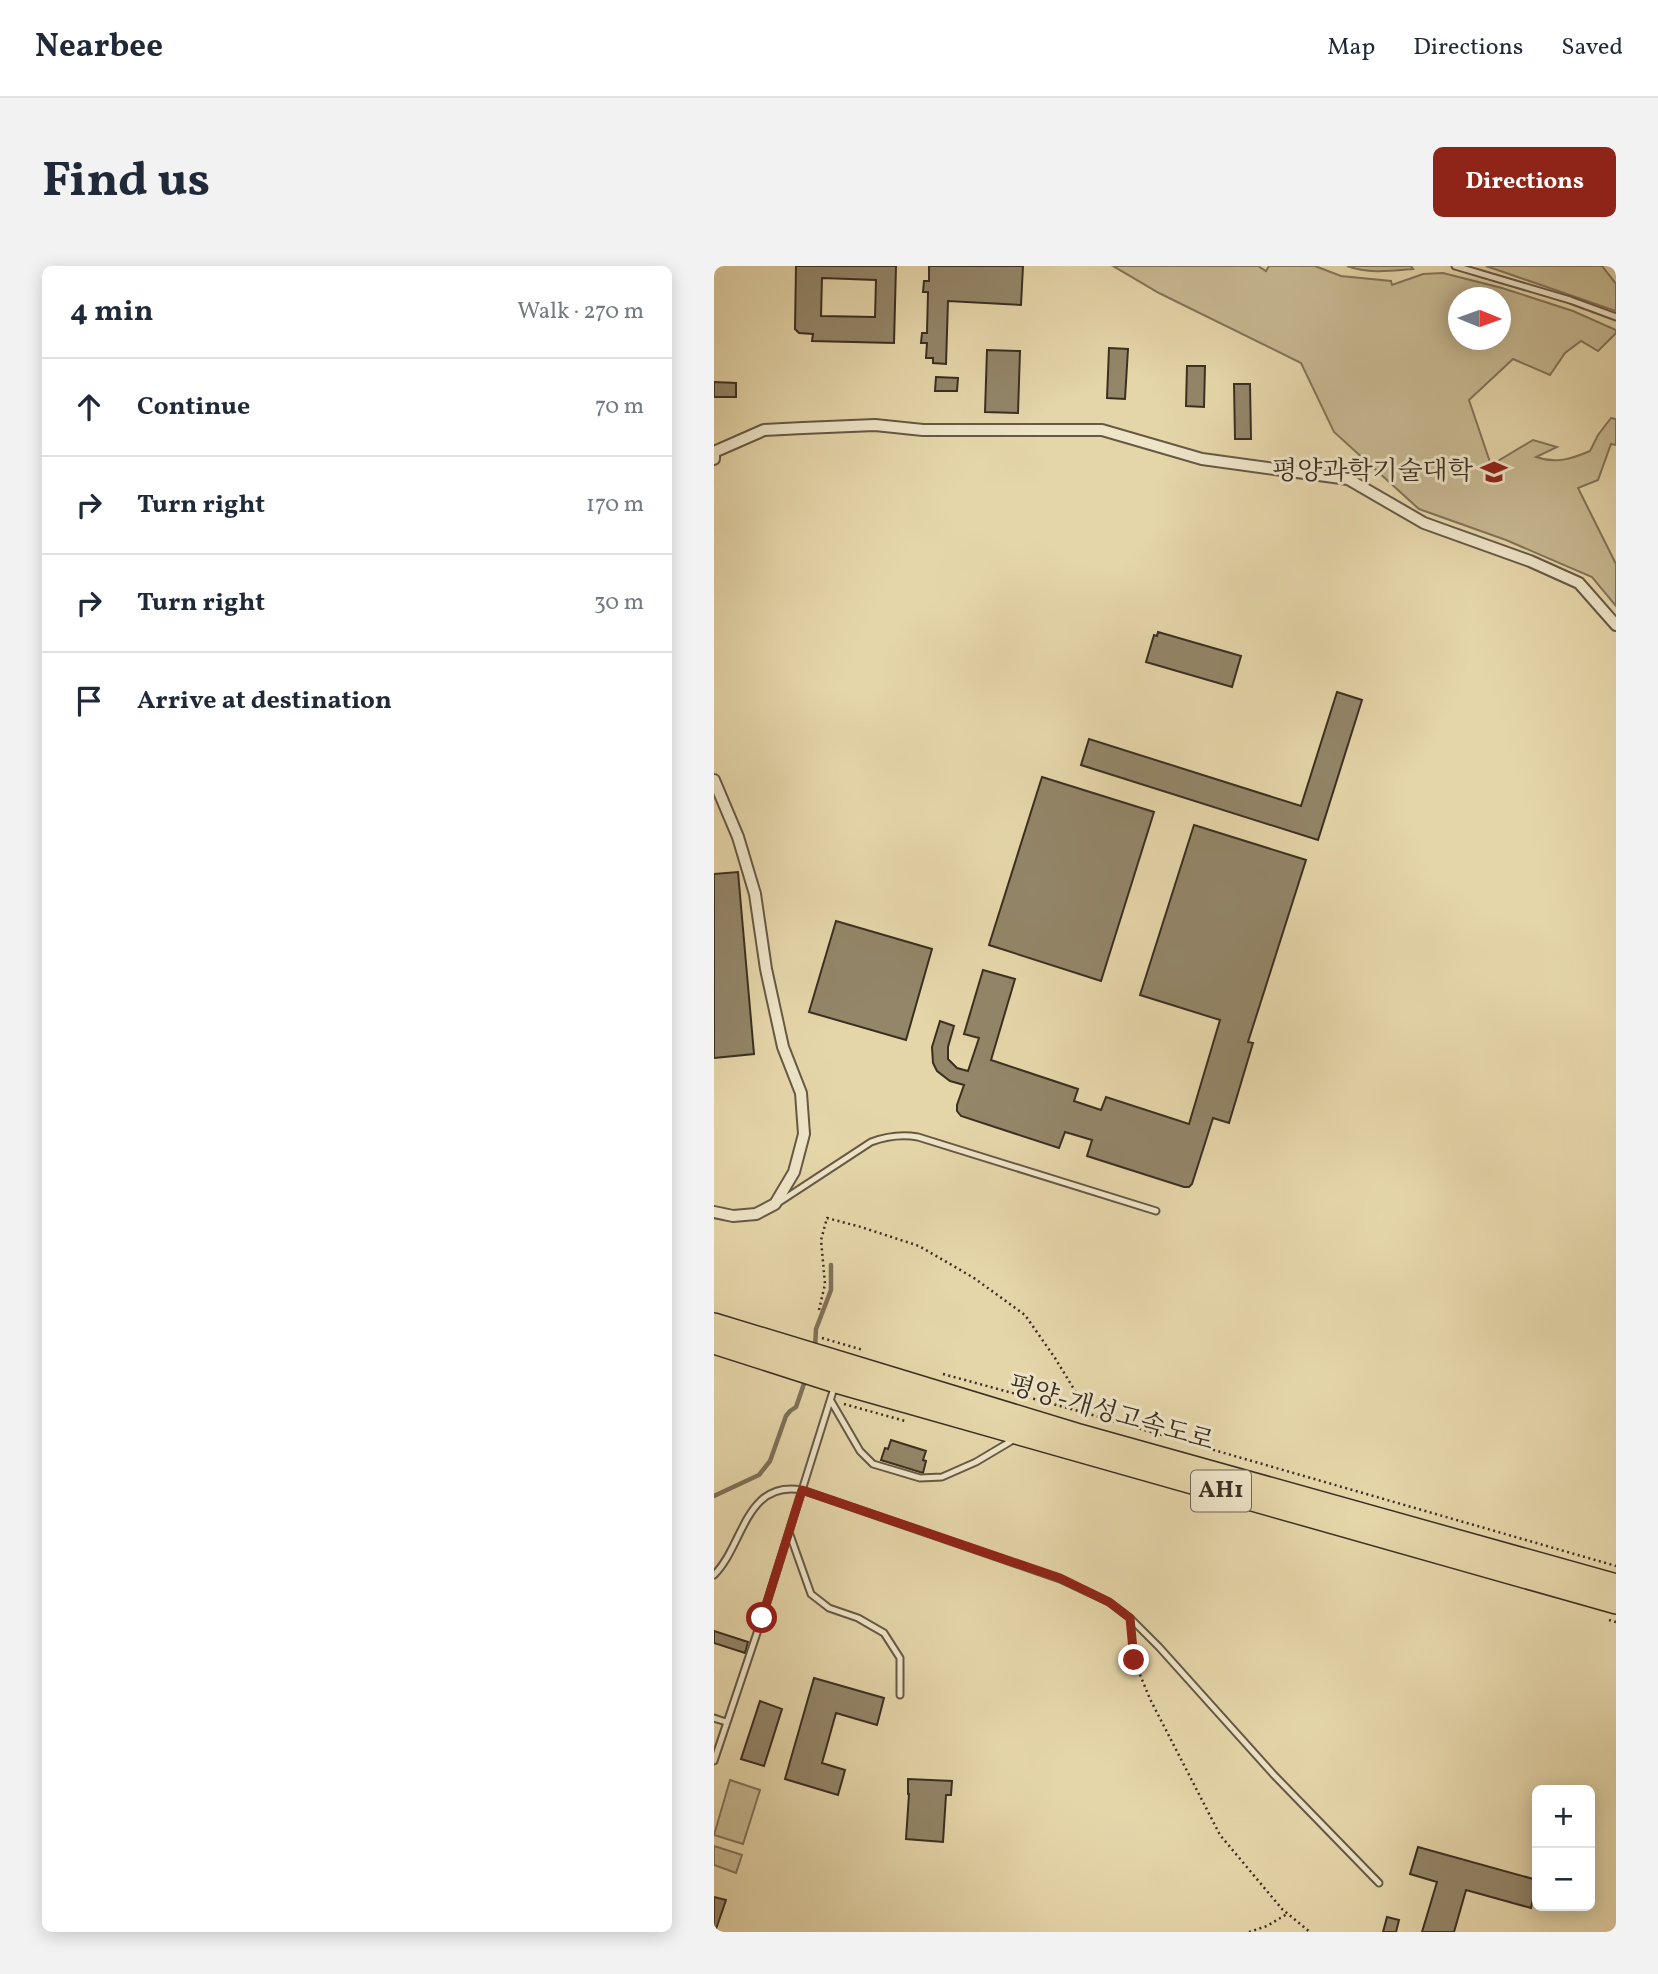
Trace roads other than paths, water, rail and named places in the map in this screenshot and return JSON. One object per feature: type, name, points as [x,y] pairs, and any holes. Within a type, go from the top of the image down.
[{"type":"highway","name":"평양-개성고속도로","points":[[714,1324],[831,1372],[1021,1434],[1616,1603]]},
{"type":"highway","name":"평양-개성고속도로","points":[[714,1343],[806,1362]]},
{"type":"highway","name":"평양-개성고속도로","points":[[831,1372],[1076,1434],[1616,1586]]},
{"type":"street","points":[[714,459],[714,452],[764,430],[875,425],[923,430],[1102,430],[1202,459],[1348,479],[1424,523],[1530,561],[1579,583],[1616,625]]},
{"type":"street","points":[[714,780],[738,837],[755,894],[766,969],[783,1047],[801,1093],[804,1134],[793,1172],[775,1204],[756,1214],[733,1216],[714,1212]]},
{"type":"lane","points":[[1455,266],[1570,300],[1616,317]]},
{"type":"lane","points":[[775,1204],[871,1142],[901,1135],[918,1137],[1156,1211]]},
{"type":"lane","points":[[831,1372],[860,1451],[873,1464],[920,1478],[942,1477],[976,1462],[1021,1434]]},
{"type":"lane","points":[[714,1761],[802,1490],[831,1372]]},
{"type":"lane","points":[[714,1575],[725,1564],[750,1513],[765,1496],[792,1488],[1060,1578],[1109,1602],[1130,1618],[1274,1775],[1379,1883]]},
{"type":"lane","points":[[789,1532],[811,1594],[829,1608],[858,1618],[884,1633],[900,1658],[900,1695]]},
{"type":"lane","points":[[714,1718],[726,1722]]},
{"type":"waterway","points":[[815,1349],[816,1329],[831,1290],[831,1265]]},
{"type":"waterway","points":[[714,1496],[759,1475],[770,1461],[786,1416],[796,1407],[806,1378]]},
{"type":"place","name":"평양과학기술대학","points":[[1494,472]]}]
